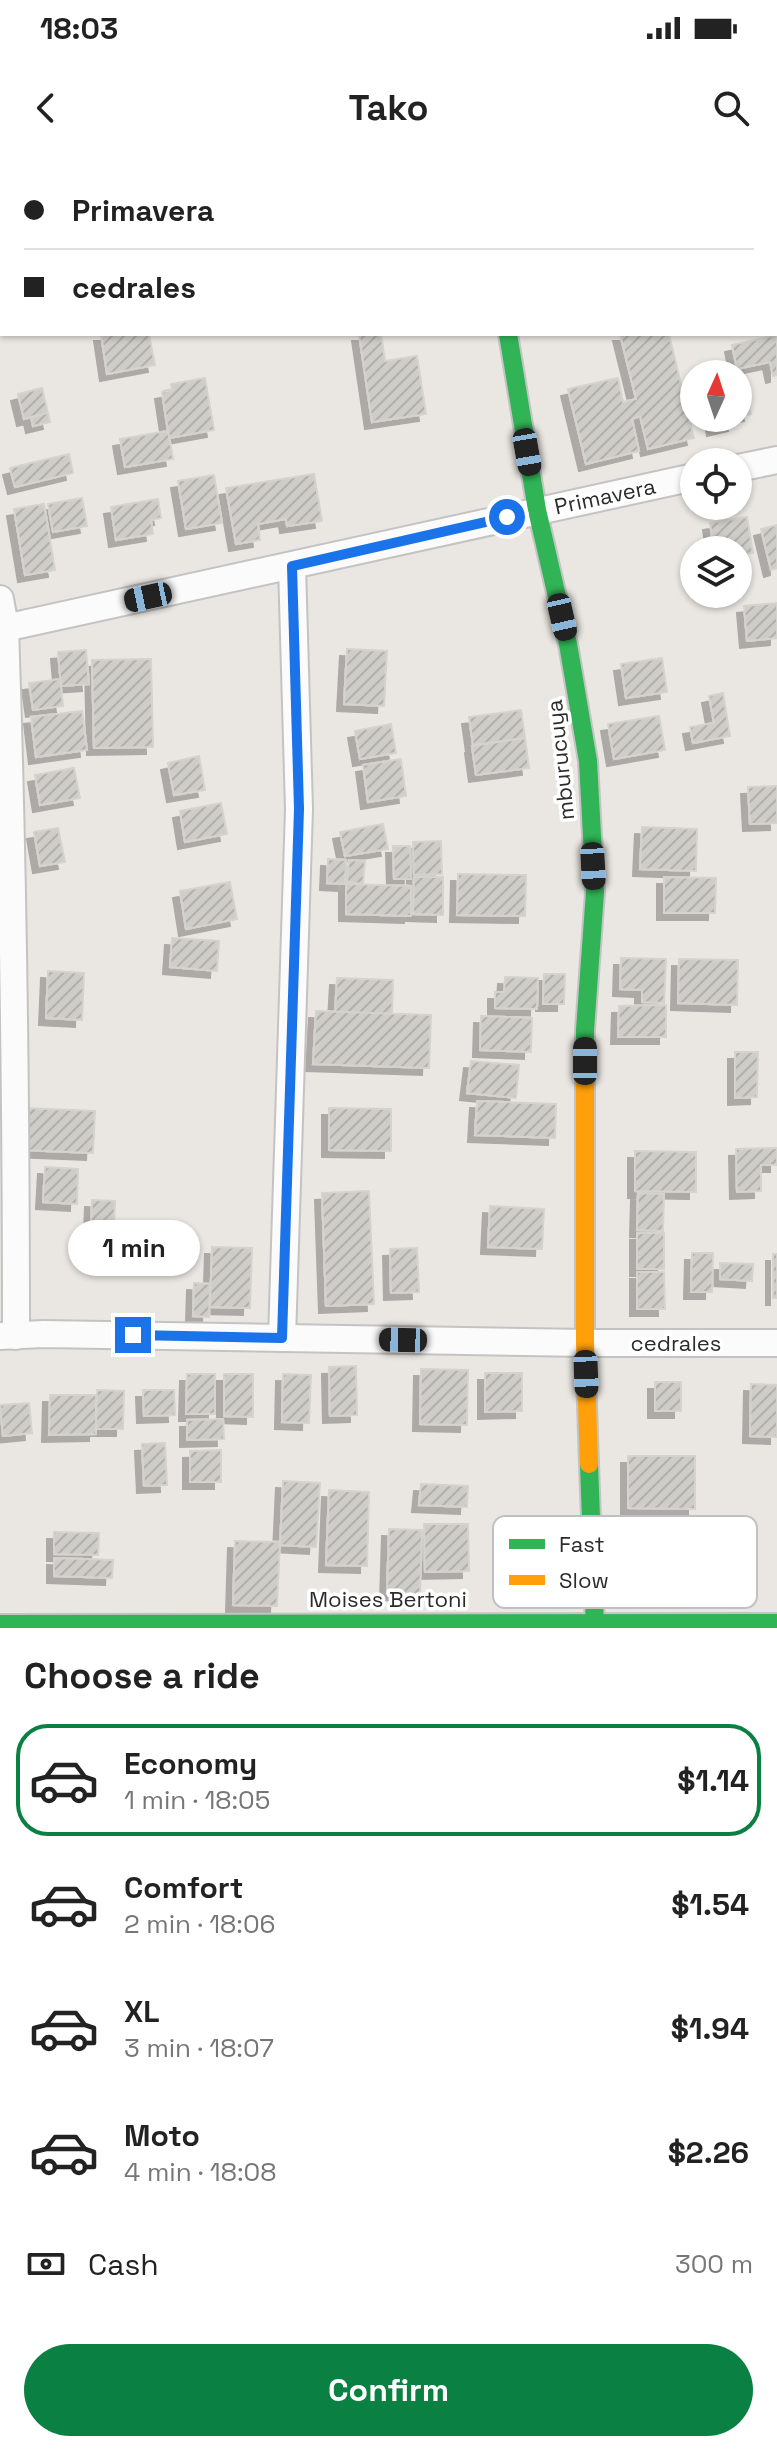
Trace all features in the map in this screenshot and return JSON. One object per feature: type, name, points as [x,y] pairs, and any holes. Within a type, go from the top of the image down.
[{"type":"street","name":"mburucuya","points":[[508,336],[537,510],[568,644],[588,761],[595,892],[585,1030],[585,1343],[592,1516]]},
{"type":"street","points":[[752,465],[777,460]]},
{"type":"street","name":"Primavera","points":[[2,628],[680,480]]},
{"type":"street","points":[[282,1338],[299,809],[292,566]]},
{"type":"street","points":[[0,599],[15,1023],[8,1336]]},
{"type":"street","name":"cedrales","points":[[8,1336],[777,1343]]},
{"type":"street","name":"Moises Bertoni","points":[[0,1624],[777,1623]]},
{"type":"building","points":[[101,336],[149,336],[155,365],[107,374]]},
{"type":"building","points":[[359,336],[381,336],[385,361],[417,356],[426,414],[372,422]]},
{"type":"building","points":[[620,336],[669,336],[680,380],[680,432],[693,432],[694,438],[648,449],[640,416],[632,419],[639,451],[586,464],[568,389],[618,378],[623,402],[636,399]]},
{"type":"building","points":[[777,336],[777,375],[773,376],[770,362],[752,366],[752,360],[735,360],[732,345]]},
{"type":"building","points":[[205,378],[214,430],[169,438],[162,392],[172,390],[171,384]]},
{"type":"building","points":[[42,388],[48,413],[24,419],[18,394]]},
{"type":"building","points":[[48,413],[50,422],[33,426],[31,417]]},
{"type":"building","points":[[168,431],[173,459],[125,467],[120,439]]},
{"type":"building","points":[[69,454],[73,473],[15,487],[10,468]]},
{"type":"building","points":[[314,474],[322,521],[287,526],[286,519],[258,524],[260,540],[236,544],[226,488]]},
{"type":"building","points":[[214,475],[222,523],[186,529],[178,481]]},
{"type":"building","points":[[82,498],[87,526],[53,532],[48,504]]},
{"type":"building","points":[[158,499],[161,518],[151,520],[153,534],[116,540],[111,507]]},
{"type":"building","points":[[44,504],[55,570],[25,575],[14,509]]},
{"type":"building","points":[[748,520],[750,536],[712,536],[710,523]]},
{"type":"building","points":[[777,525],[777,568],[771,570],[761,529]]},
{"type":"building","points":[[777,603],[777,638],[747,641],[744,608],[752,608],[752,605]]},
{"type":"building","points":[[347,649],[387,651],[384,706],[344,704]]},
{"type":"building","points":[[86,650],[89,684],[61,686],[58,652]]},
{"type":"building","points":[[662,658],[667,692],[626,698],[621,664]]},
{"type":"building","points":[[151,659],[153,747],[94,748],[92,660]]},
{"type":"building","points":[[60,679],[63,706],[33,710],[29,683]]},
{"type":"building","points":[[723,693],[730,736],[693,743],[690,727],[714,723],[709,696]]},
{"type":"building","points":[[521,710],[525,738],[473,745],[469,717]]},
{"type":"building","points":[[82,711],[87,750],[36,757],[31,717]]},
{"type":"building","points":[[659,716],[665,750],[614,759],[608,724]]},
{"type":"building","points":[[391,724],[396,753],[360,759],[355,731]]},
{"type":"building","points":[[525,738],[529,768],[476,775],[472,746]]},
{"type":"building","points":[[199,756],[205,790],[174,795],[168,763]]},
{"type":"building","points":[[401,759],[406,796],[368,802],[363,765]]},
{"type":"building","points":[[74,768],[80,798],[40,805],[35,775]]},
{"type":"building","points":[[777,786],[777,823],[750,824],[748,787]]},
{"type":"building","points":[[221,803],[227,834],[185,842],[180,811]]},
{"type":"building","points":[[383,824],[388,849],[345,856],[340,832]]},
{"type":"building","points":[[642,827],[697,829],[696,871],[640,869]]},
{"type":"building","points":[[58,828],[65,862],[40,866],[34,832]]},
{"type":"building","points":[[441,841],[442,874],[414,875],[413,842]]},
{"type":"building","points":[[393,846],[410,846],[411,879],[394,879]]},
{"type":"building","points":[[328,859],[346,860],[345,884],[327,883]]},
{"type":"building","points":[[349,860],[365,861],[363,884],[347,882]]},
{"type":"building","points":[[458,874],[526,875],[525,916],[457,915]]},
{"type":"building","points":[[414,877],[443,877],[443,915],[413,914]]},
{"type":"building","points":[[664,877],[716,878],[715,913],[664,913]]},
{"type":"building","points":[[230,882],[237,919],[186,929],[180,891]]},
{"type":"building","points":[[346,884],[411,886],[411,916],[346,914]]},
{"type":"building","points":[[172,938],[219,941],[217,971],[170,967]]},
{"type":"building","points":[[621,958],[666,959],[664,1003],[642,1002],[642,990],[620,989]]},
{"type":"building","points":[[679,959],[738,960],[737,1005],[678,1003]]},
{"type":"building","points":[[48,971],[84,973],[82,1020],[46,1018]]},
{"type":"building","points":[[544,974],[565,974],[564,1004],[543,1004]]},
{"type":"building","points":[[505,977],[538,978],[537,1009],[495,1008],[495,992],[504,992]]},
{"type":"building","points":[[337,978],[393,980],[392,1014],[335,1012]]},
{"type":"building","points":[[666,1005],[666,1037],[618,1037],[619,1006]]},
{"type":"building","points":[[316,1011],[431,1015],[429,1068],[313,1064]]},
{"type":"building","points":[[481,1016],[532,1018],[531,1052],[480,1050]]},
{"type":"building","points":[[735,1052],[758,1052],[757,1097],[735,1098]]},
{"type":"building","points":[[471,1061],[519,1065],[516,1098],[467,1093]]},
{"type":"building","points":[[477,1101],[556,1104],[555,1138],[475,1135]]},
{"type":"building","points":[[23,1108],[95,1111],[93,1153],[21,1150]]},
{"type":"building","points":[[329,1108],[391,1109],[391,1151],[329,1150]]},
{"type":"building","points":[[777,1148],[777,1165],[761,1165],[761,1191],[737,1192],[736,1149]]},
{"type":"building","points":[[635,1151],[696,1152],[696,1192],[635,1191]]},
{"type":"building","points":[[45,1167],[78,1169],[77,1204],[43,1202]]},
{"type":"building","points":[[369,1191],[374,1304],[326,1306],[322,1193]]},
{"type":"building","points":[[638,1193],[664,1194],[663,1231],[637,1230]]},
{"type":"building","points":[[92,1200],[115,1201],[114,1226],[91,1226]]},
{"type":"building","points":[[490,1206],[544,1209],[542,1249],[488,1247]]},
{"type":"building","points":[[637,1233],[664,1233],[664,1269],[637,1269]]},
{"type":"building","points":[[212,1247],[252,1248],[250,1308],[210,1307]]},
{"type":"building","points":[[417,1248],[419,1292],[391,1293],[390,1249]]},
{"type":"building","points":[[692,1253],[713,1253],[712,1292],[691,1292]]},
{"type":"building","points":[[773,1254],[777,1254],[777,1298],[773,1298]]},
{"type":"building","points":[[720,1263],[753,1264],[752,1281],[720,1279]]},
{"type":"building","points":[[637,1272],[664,1272],[665,1309],[637,1309]]},
{"type":"building","points":[[194,1283],[210,1284],[209,1317],[193,1316]]},
{"type":"building","points":[[356,1366],[357,1415],[330,1416],[329,1367]]},
{"type":"building","points":[[421,1369],[468,1370],[467,1425],[420,1424]]},
{"type":"building","points":[[485,1373],[522,1373],[522,1411],[485,1412]]},
{"type":"building","points":[[187,1374],[215,1374],[215,1414],[186,1414]]},
{"type":"building","points":[[224,1374],[253,1374],[253,1417],[224,1416]]},
{"type":"building","points":[[283,1374],[311,1375],[309,1423],[282,1422]]},
{"type":"building","points":[[655,1382],[681,1382],[681,1411],[655,1411]]},
{"type":"building","points":[[751,1384],[777,1385],[777,1437],[750,1436]]},
{"type":"building","points":[[97,1390],[124,1391],[123,1429],[96,1429]]},
{"type":"building","points":[[143,1390],[174,1390],[175,1415],[144,1416]]},
{"type":"building","points":[[50,1395],[96,1395],[96,1434],[49,1435]]},
{"type":"building","points":[[29,1403],[32,1433],[3,1436],[0,1405]]},
{"type":"building","points":[[223,1419],[224,1439],[187,1440],[187,1420]]},
{"type":"building","points":[[165,1443],[167,1485],[144,1486],[142,1444]]},
{"type":"building","points":[[221,1450],[221,1482],[190,1482],[190,1451]]},
{"type":"building","points":[[628,1456],[695,1456],[695,1509],[628,1508]]},
{"type":"building","points":[[283,1481],[320,1483],[316,1547],[280,1545]]},
{"type":"building","points":[[421,1484],[468,1486],[467,1507],[419,1505]]},
{"type":"building","points":[[329,1490],[369,1492],[367,1566],[326,1565]]},
{"type":"building","points":[[424,1524],[468,1524],[469,1571],[425,1572]]},
{"type":"building","points":[[389,1529],[422,1530],[420,1594],[387,1593]]},
{"type":"building","points":[[54,1532],[99,1533],[98,1555],[54,1554]]},
{"type":"building","points":[[235,1541],[280,1542],[277,1606],[233,1605]]},
{"type":"building","points":[[54,1558],[113,1560],[112,1578],[54,1576]]},
{"type":"traffic: fast","points":[[508,336],[537,510],[568,644],[588,761],[595,892],[585,1062]]},
{"type":"traffic: fast","points":[[589,1464],[591,1516]]},
{"type":"traffic: fast","points":[[594,1608],[595,1628]]},
{"type":"traffic: fast","points":[[0,1624],[777,1623]]},
{"type":"traffic: slow","points":[[585,1062],[585,1343],[589,1464]]},
{"type":"route","points":[[133,1335],[282,1338],[299,809],[292,566],[507,517]]}]
